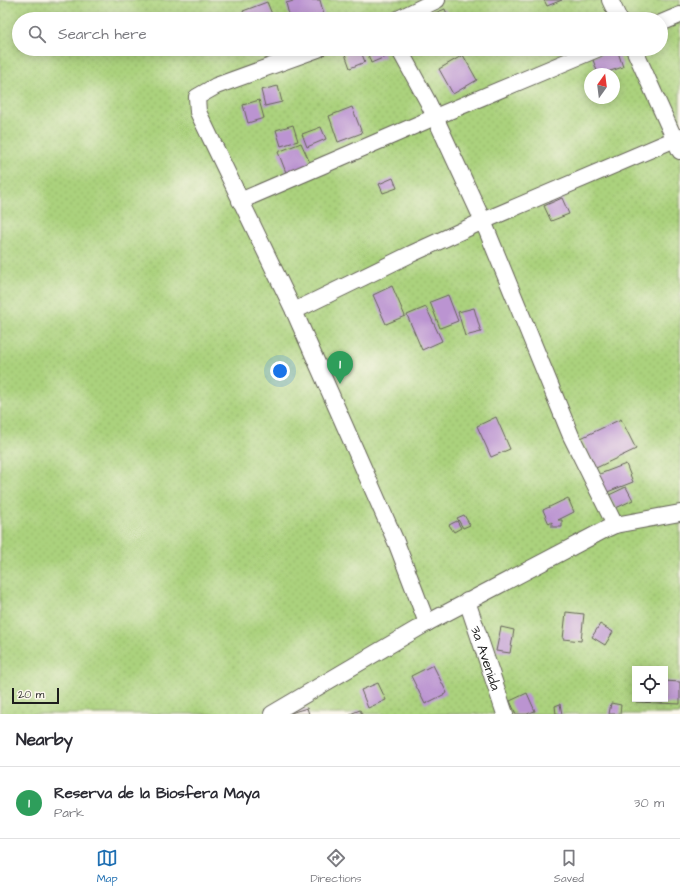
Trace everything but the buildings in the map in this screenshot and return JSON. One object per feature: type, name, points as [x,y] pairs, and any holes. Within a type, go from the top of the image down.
[{"type":"street","points":[[412,12],[437,0]]},
{"type":"street","points":[[610,0],[616,12]]},
{"type":"street","points":[[668,20],[680,15]]},
{"type":"street","points":[[299,56],[216,86],[197,97],[198,112],[294,311],[396,542],[426,623]]},
{"type":"street","points":[[403,56],[428,102],[483,221],[571,436],[615,525]]},
{"type":"street","points":[[240,201],[580,56]]},
{"type":"street","points":[[294,311],[483,221],[678,143],[637,56]]},
{"type":"street","points":[[272,714],[426,623],[615,525],[680,513]]},
{"type":"street","name":"3a Avenida","points":[[467,601],[505,714]]},
{"type":"green space","points":[[0,0],[680,0],[680,714],[0,714]]},
{"type":"place","name":"Reserva de la Biosfera Maya","points":[[340,384]]}]
